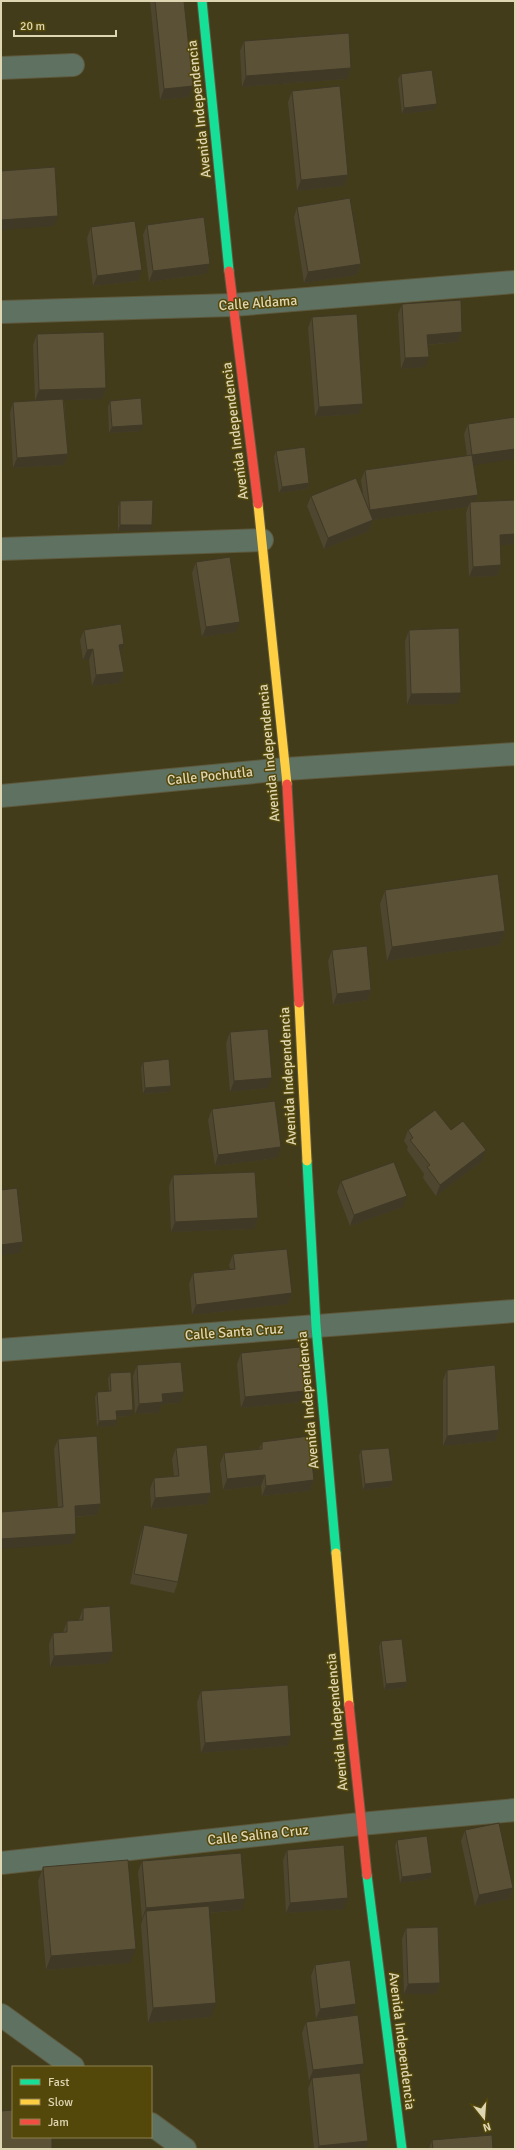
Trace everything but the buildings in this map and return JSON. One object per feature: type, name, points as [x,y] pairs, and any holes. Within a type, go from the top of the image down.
[{"type":"street","name":"Avenida Independencia","points":[[202,1],[233,305],[262,540],[286,769],[316,1326],[360,1824],[402,2149]]},
{"type":"street","points":[[1,68],[73,65]]},
{"type":"street","name":"Calle Aldama","points":[[1,312],[233,305],[515,282]]},
{"type":"street","points":[[1,548],[262,540]]},
{"type":"street","name":"Calle Pochutla","points":[[1,796],[286,769],[515,754]]},
{"type":"street","name":"Calle Santa Cruz","points":[[1,1350],[515,1311]]},
{"type":"street","name":"Calle Salina Cruz","points":[[1,1863],[360,1824],[515,1810]]},
{"type":"street","points":[[1,2015],[72,2066]]},
{"type":"street","points":[[152,2125],[186,2149]]},
{"type":"traffic: fast","points":[[202,1],[229,271]]},
{"type":"traffic: fast","points":[[307,1161],[316,1326],[336,1553]]},
{"type":"traffic: fast","points":[[367,1875],[402,2149]]},
{"type":"traffic: slow","points":[[258,504],[287,784]]},
{"type":"traffic: slow","points":[[299,1003],[307,1161]]},
{"type":"traffic: slow","points":[[336,1553],[349,1705]]},
{"type":"traffic: jam","points":[[229,271],[258,504]]},
{"type":"traffic: jam","points":[[287,784],[299,1003]]},
{"type":"traffic: jam","points":[[349,1705],[367,1875]]}]
